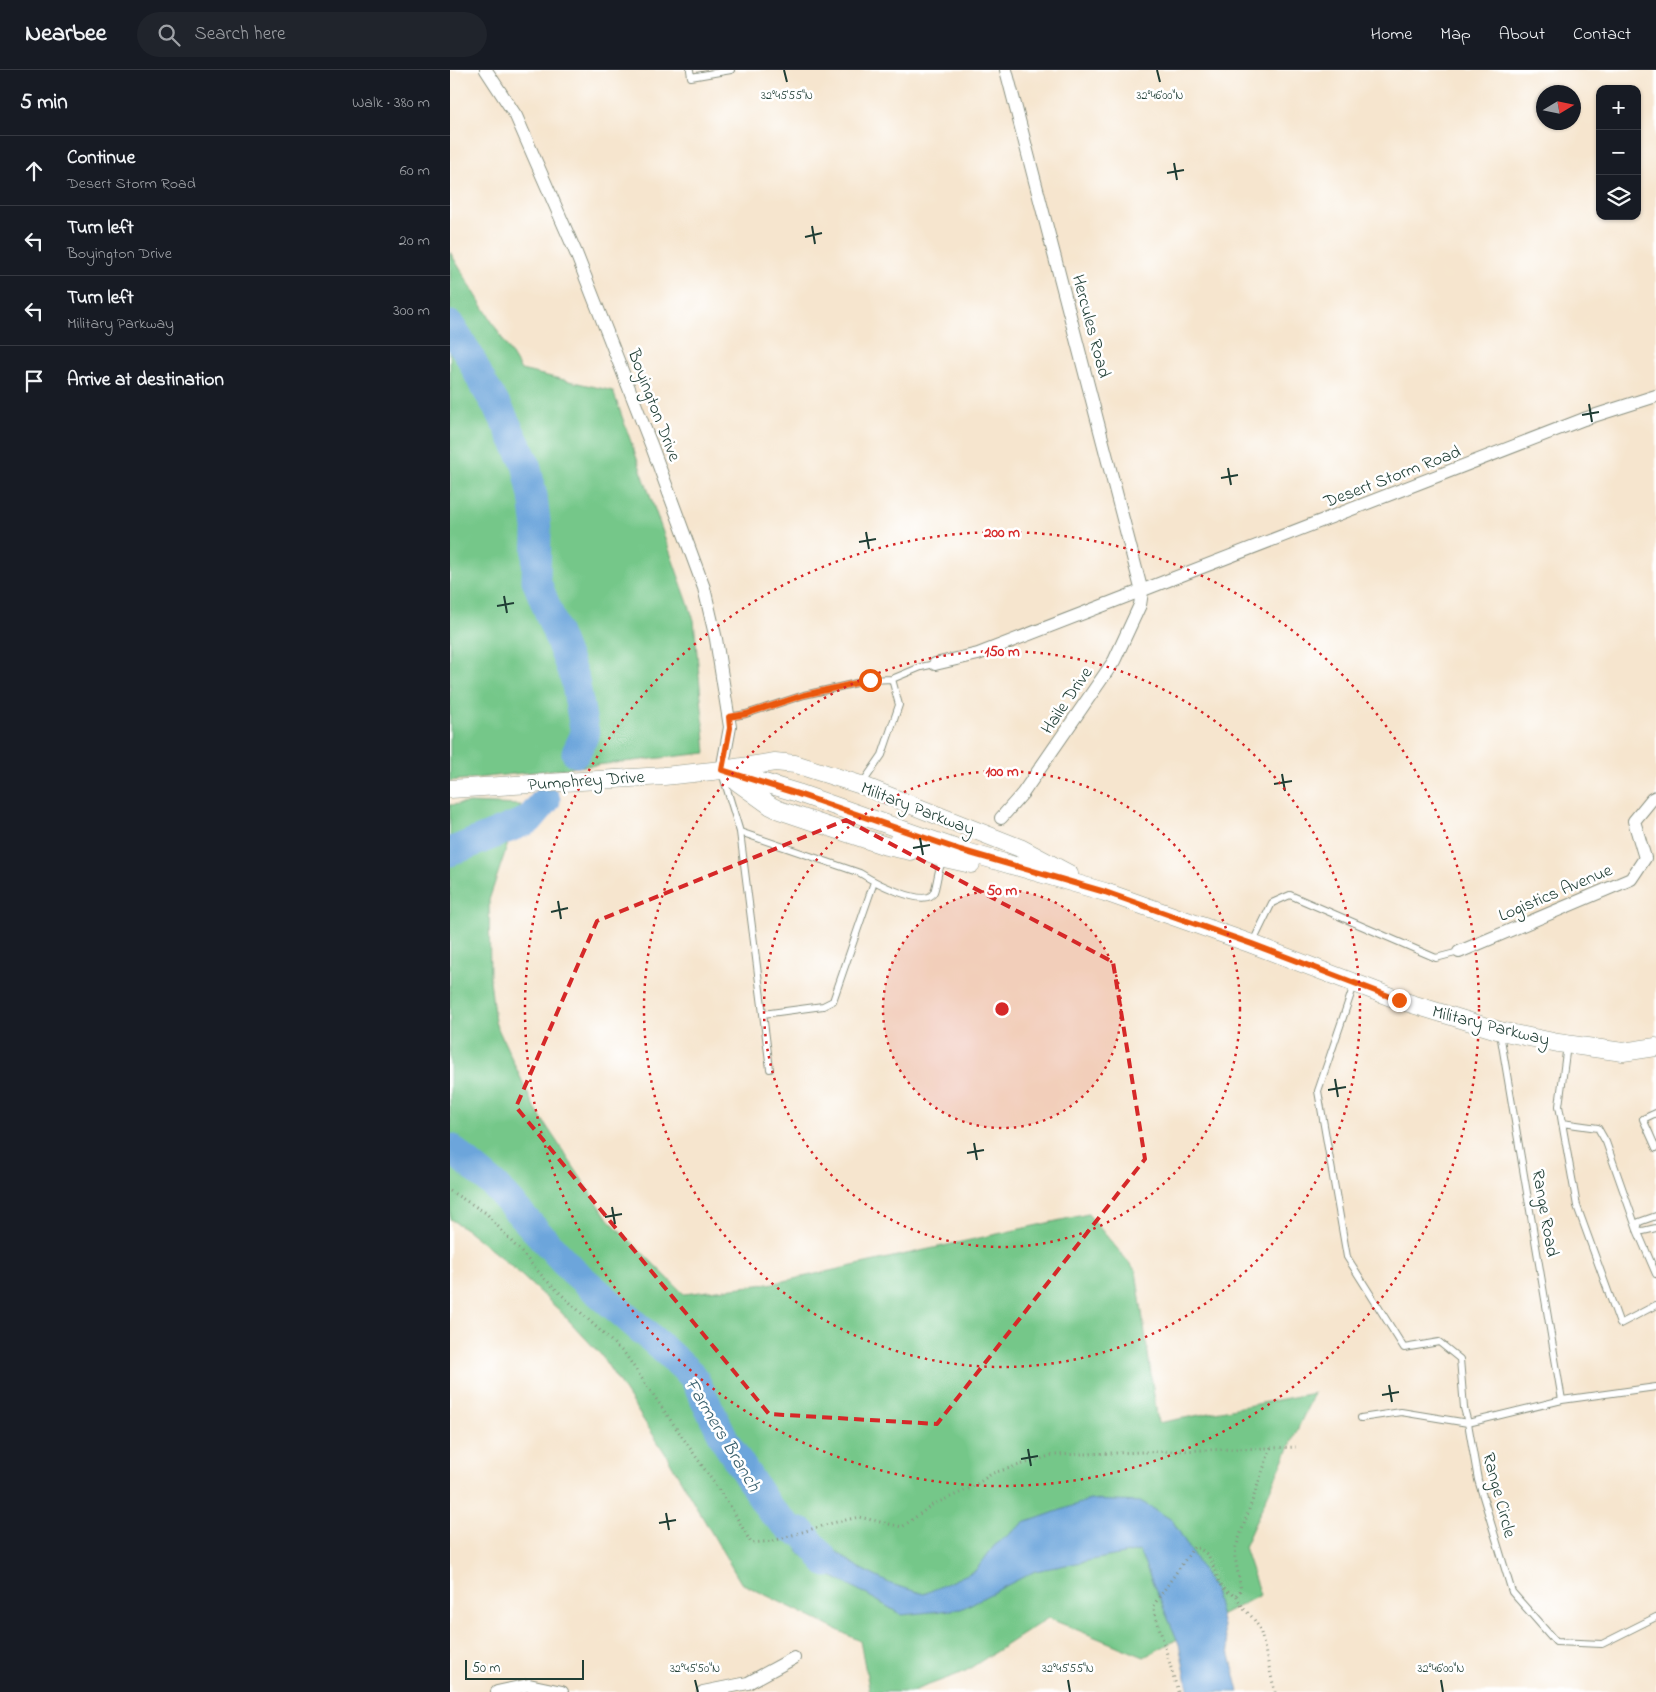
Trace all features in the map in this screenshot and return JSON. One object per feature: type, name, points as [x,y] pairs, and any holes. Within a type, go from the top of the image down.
[{"type":"street","name":"Boyington Drive","points":[[486,70],[516,116],[576,252],[652,446],[704,588],[716,639],[729,717],[730,728],[722,770]]},
{"type":"street","name":"Hercules Road","points":[[1006,70],[1142,592]]},
{"type":"street","name":"Desert Storm Road","points":[[935,664],[978,654],[1584,419],[1656,396]]},
{"type":"street","name":"Haile Drive","points":[[1001,818],[1023,793],[1114,661],[1140,605],[1142,592]]},
{"type":"street","name":"Military Parkway","points":[[722,770],[775,762],[796,764],[861,785],[1020,848],[1105,892]]},
{"type":"street","name":"Military Parkway","points":[[722,770],[776,796],[944,858],[1105,892]]},
{"type":"street","name":"Military Parkway","points":[[722,770],[960,850],[1105,892],[1252,944],[1399,1000],[1500,1031],[1567,1044],[1623,1052],[1656,1047]]},
{"type":"street","name":"Pumphrey Drive","points":[[450,789],[664,776],[722,770]]},
{"type":"street","name":"Logistics Avenue","points":[[1459,952],[1631,879],[1645,858],[1634,821],[1652,799],[1656,798]]},
{"type":"street","points":[[704,1692],[748,1683],[794,1658]]},
{"type":"street","points":[[497,1692],[529,1685],[562,1692]]},
{"type":"lane","points":[[690,70],[691,77],[731,70]]},
{"type":"lane","points":[[729,717],[746,714],[804,695],[870,680],[892,679],[935,664]]},
{"type":"lane","points":[[861,785],[882,755],[899,705],[892,679]]},
{"type":"lane","points":[[722,770],[740,832],[770,1069]]},
{"type":"lane","points":[[740,832],[860,873],[874,882],[919,899],[929,897],[933,893],[939,867],[944,858]]},
{"type":"lane","points":[[763,1014],[823,1006],[833,1001],[874,882]]},
{"type":"lane","points":[[1252,944],[1272,902],[1290,894],[1436,958],[1459,952]]},
{"type":"lane","name":"Range Circle","points":[[1354,984],[1318,1091],[1348,1257],[1404,1348],[1439,1342],[1460,1359],[1464,1408],[1478,1480],[1512,1592],[1556,1642],[1602,1644],[1655,1619]]},
{"type":"lane","name":"Range Road","points":[[1500,1031],[1562,1400]]},
{"type":"lane","points":[[1567,1044],[1559,1106],[1577,1206],[1620,1324],[1656,1305]]},
{"type":"lane","points":[[1656,1113],[1644,1119],[1656,1148]]},
{"type":"lane","points":[[1562,1123],[1598,1128],[1606,1142],[1637,1230],[1656,1274]]},
{"type":"lane","points":[[1637,1230],[1639,1222],[1656,1216]]},
{"type":"lane","points":[[1637,1230],[1643,1231],[1656,1228]]},
{"type":"lane","points":[[1361,1418],[1401,1412],[1468,1424],[1562,1400],[1656,1387]]},
{"type":"path","points":[[450,1190],[486,1213],[545,1279],[625,1354],[732,1509],[751,1543],[774,1541],[828,1524],[859,1517],[902,1527],[932,1505],[971,1488],[993,1473],[1053,1455],[1296,1446]]},
{"type":"path","points":[[1236,1595],[1240,1590],[1240,1585],[1236,1547],[1272,1447]]},
{"type":"path","points":[[1178,1692],[1153,1606],[1196,1547],[1208,1556],[1225,1590],[1231,1595],[1236,1595]]},
{"type":"path","points":[[1236,1595],[1243,1608],[1253,1618],[1260,1630],[1275,1692]]},
{"type":"highlighted area","points":[[846,820],[1113,962],[1145,1159],[937,1424],[769,1414],[516,1107],[597,921]]},
{"type":"green space","points":[[450,252],[521,370],[613,391],[694,620],[706,753],[450,781]]},
{"type":"green space","points":[[470,803],[521,805],[489,900],[490,980],[495,1022],[534,1107],[608,1219],[684,1294],[775,1283],[1088,1214],[1136,1271],[1158,1423],[1314,1393],[1244,1547],[1260,1595],[1144,1657],[1048,1618],[964,1672],[910,1692],[870,1692],[860,1641],[741,1583],[665,1453],[601,1355],[559,1310],[510,1265],[467,1230],[450,1219],[450,805]]},
{"type":"water","points":[[1089,1500],[1142,1502],[1172,1520],[1214,1589],[1239,1692],[1189,1692],[1179,1644],[1139,1551],[1035,1571],[961,1609],[902,1615],[825,1573],[798,1552],[794,1533],[811,1533],[859,1568],[891,1584],[924,1594],[976,1570],[994,1546],[1024,1523]]},
{"type":"waterway","name":"Farmers Branch","points":[[450,325],[500,411],[526,464],[533,496],[537,529],[536,580],[575,680],[585,734],[576,753]]},
{"type":"waterway","name":"Farmers Branch","points":[[450,852],[529,820],[546,800]]},
{"type":"waterway","name":"Farmers Branch","points":[[450,1148],[494,1185],[572,1270],[693,1376],[727,1444],[770,1510],[791,1529],[803,1533],[827,1563]]},
{"type":"route","points":[[870,680],[804,695],[746,714],[729,717],[730,728],[722,770],[960,850],[1105,892],[1252,944],[1399,1000]]}]
